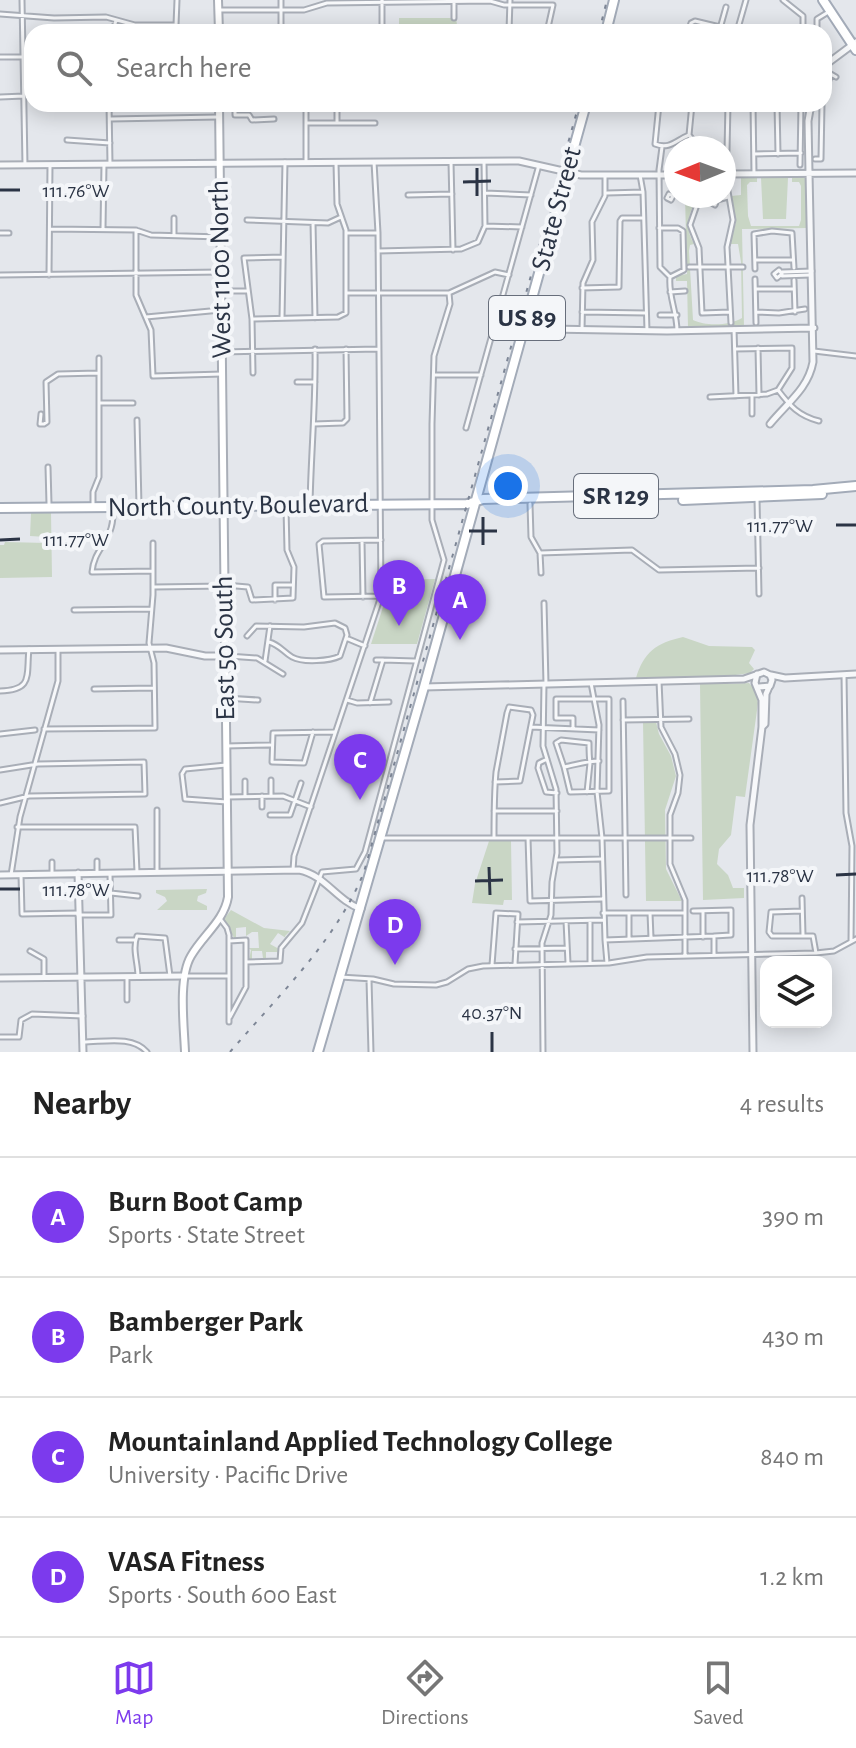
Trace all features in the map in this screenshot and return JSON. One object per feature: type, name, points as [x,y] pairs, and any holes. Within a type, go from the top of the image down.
[{"type":"main road","points":[[218,0],[219,24]]},
{"type":"main road","points":[[608,24],[614,0]]},
{"type":"main road","points":[[826,0],[830,11],[855,44]]},
{"type":"main road","points":[[826,0],[855,44]]},
{"type":"main road","name":"West 1100 North","points":[[219,112],[222,398]]},
{"type":"main road","name":"State Street","points":[[318,1052],[424,687],[584,112]]},
{"type":"main road","name":"East 50 South","points":[[219,919],[228,897],[222,398]]},
{"type":"main road","name":"North County Boulevard","points":[[0,508],[530,504],[759,496],[856,488]]},
{"type":"main road","name":"North County Boulevard","points":[[475,503],[483,499],[759,496]]},
{"type":"main road","points":[[185,1052],[185,976],[192,954],[219,919]]},
{"type":"street","points":[[0,97],[24,96],[22,0]]},
{"type":"street","points":[[176,24],[177,0]]},
{"type":"street","points":[[281,0],[281,24]]},
{"type":"street","points":[[219,10],[304,10],[322,2],[477,0],[553,5],[549,24]]},
{"type":"street","points":[[739,24],[746,0]]},
{"type":"street","points":[[785,0],[803,16],[803,24]]},
{"type":"street","points":[[382,1],[382,24]]},
{"type":"street","points":[[454,1],[454,18]]},
{"type":"street","points":[[509,24],[510,2]]},
{"type":"street","points":[[721,24],[726,7]]},
{"type":"street","points":[[817,24],[817,19],[830,11]]},
{"type":"street","points":[[0,14],[54,18],[106,17],[131,24]]},
{"type":"street","points":[[115,24],[116,20]]},
{"type":"street","points":[[832,62],[855,44]]},
{"type":"street","points":[[0,57],[23,57]]},
{"type":"street","points":[[832,75],[836,77]]},
{"type":"street","points":[[24,112],[25,165]]},
{"type":"street","points":[[103,229],[110,112]]},
{"type":"street","points":[[235,112],[235,115],[249,115],[252,120],[274,119]]},
{"type":"street","points":[[306,112],[306,162]]},
{"type":"street","points":[[337,112],[337,123]]},
{"type":"street","points":[[658,112],[655,144],[662,147],[674,145],[689,135],[691,112]]},
{"type":"street","points":[[727,136],[728,112]]},
{"type":"street","points":[[753,112],[754,174]]},
{"type":"street","points":[[777,112],[778,154]]},
{"type":"street","points":[[799,112],[800,165]]},
{"type":"street","points":[[770,424],[800,393],[811,373],[814,351],[810,112]]},
{"type":"street","points":[[815,159],[821,159],[822,112]]},
{"type":"street","points":[[110,119],[219,117]]},
{"type":"street","points":[[306,123],[375,123]]},
{"type":"street","points":[[808,139],[821,139]]},
{"type":"street","points":[[67,140],[110,143]]},
{"type":"street","points":[[662,147],[659,175],[660,267],[670,277],[677,331]]},
{"type":"street","points":[[754,154],[801,153]]},
{"type":"street","points":[[451,161],[453,250]]},
{"type":"street","points":[[378,251],[453,250],[475,244],[481,239],[485,226],[484,161]]},
{"type":"street","points":[[0,165],[524,161],[567,173],[664,175]]},
{"type":"street","points":[[282,318],[285,162]]},
{"type":"street","points":[[293,870],[293,859],[381,596],[378,233],[374,162]]},
{"type":"street","points":[[252,319],[344,315],[348,309],[346,233],[337,204],[336,163]]},
{"type":"street","points":[[49,275],[50,165]]},
{"type":"street","points":[[466,428],[539,165]]},
{"type":"street","points":[[736,175],[856,173]]},
{"type":"street","points":[[582,330],[582,288],[593,260],[592,222],[605,193],[605,175]]},
{"type":"street","points":[[640,175],[647,331]]},
{"type":"street","points":[[605,193],[643,192]]},
{"type":"street","points":[[485,193],[531,195]]},
{"type":"street","points":[[408,195],[452,194]]},
{"type":"street","points":[[696,208],[690,225],[699,248],[702,313],[730,312]]},
{"type":"street","points":[[730,208],[733,220],[727,247],[736,396]]},
{"type":"street","points":[[247,220],[328,223],[341,217]]},
{"type":"street","points":[[174,218],[174,234]]},
{"type":"street","points":[[582,288],[619,287],[620,220],[644,218]]},
{"type":"street","points":[[313,223],[315,318]]},
{"type":"street","points":[[485,226],[522,227]]},
{"type":"street","points":[[659,228],[681,228],[683,231],[683,271],[670,277]]},
{"type":"street","points":[[50,229],[136,230],[151,235],[221,237]]},
{"type":"street","points":[[136,230],[136,295],[151,330],[153,376],[222,374]]},
{"type":"street","points":[[755,269],[754,234],[772,231],[792,233],[794,268]]},
{"type":"street","points":[[0,233],[9,233]]},
{"type":"street","points":[[346,233],[378,233]]},
{"type":"street","points":[[253,373],[252,319],[244,258],[283,257]]},
{"type":"street","points":[[755,260],[793,260]]},
{"type":"street","points":[[778,260],[779,287]]},
{"type":"street","points":[[689,267],[743,267]]},
{"type":"street","points":[[0,275],[221,272]]},
{"type":"street","points":[[347,293],[449,293],[495,272],[509,275]]},
{"type":"street","points":[[780,274],[812,273]]},
{"type":"street","points":[[755,279],[756,323]]},
{"type":"street","points":[[794,280],[795,312]]},
{"type":"street","points":[[756,289],[794,289]]},
{"type":"street","points":[[221,291],[247,291]]},
{"type":"street","points":[[670,292],[685,291]]},
{"type":"street","points":[[246,962],[280,961],[283,945],[297,932],[324,871],[354,870],[360,863],[444,560],[443,549],[433,527],[431,504],[434,356],[450,304],[449,293]]},
{"type":"street","points":[[756,312],[805,309]]},
{"type":"street","points":[[146,317],[221,310]]},
{"type":"street","points":[[582,312],[646,313]]},
{"type":"street","points":[[660,315],[677,315]]},
{"type":"street","points":[[525,324],[549,329],[647,331],[733,326],[751,329],[814,328]]},
{"type":"street","points":[[752,414],[758,348]]},
{"type":"street","points":[[710,397],[756,395],[778,390],[792,368],[792,348],[735,349]]},
{"type":"street","points":[[310,505],[315,349]]},
{"type":"street","points":[[314,424],[343,423],[347,419],[346,349]]},
{"type":"street","points":[[222,352],[378,349]]},
{"type":"street","points":[[814,351],[856,356]]},
{"type":"street","points":[[93,507],[93,492],[99,477],[99,358]]},
{"type":"street","points":[[41,414],[40,424],[44,424],[47,422],[46,382],[58,374],[98,373]]},
{"type":"street","points":[[434,375],[481,375]]},
{"type":"street","points":[[297,382],[315,382]]},
{"type":"street","points":[[778,390],[788,404],[807,418],[819,421]]},
{"type":"street","points":[[99,403],[133,403]]},
{"type":"street","points":[[137,420],[139,506]]},
{"type":"street","points":[[48,467],[49,508]]},
{"type":"street","points":[[759,496],[759,594]]},
{"type":"street","points":[[530,504],[531,537],[540,553],[541,573]]},
{"type":"street","points":[[154,587],[248,587],[251,600],[293,598],[294,567],[287,550],[286,505]]},
{"type":"street","points":[[113,507],[113,528],[93,561],[92,572],[153,571]]},
{"type":"street","points":[[381,540],[320,542],[319,567],[324,597],[381,596]]},
{"type":"street","points":[[362,541],[363,597]]},
{"type":"street","points":[[44,729],[155,728],[151,648],[153,543]]},
{"type":"street","points":[[540,553],[632,550],[659,570],[759,568]]},
{"type":"street","points":[[275,600],[275,585],[294,585]]},
{"type":"street","points":[[543,1052],[541,948],[549,922],[557,860],[557,793],[543,746],[544,603]]},
{"type":"street","points":[[74,610],[151,609]]},
{"type":"street","points":[[247,636],[254,627],[338,624],[345,628],[349,639],[340,656],[334,659],[297,659],[276,644],[269,644]]},
{"type":"street","points":[[264,661],[270,626]]},
{"type":"street","points":[[349,639],[366,645]]},
{"type":"street","points":[[0,650],[28,653],[58,649],[173,648],[205,656],[245,656],[264,661],[283,674]]},
{"type":"street","points":[[11,875],[17,827],[58,681],[58,649]]},
{"type":"street","points":[[0,691],[17,690],[24,684],[29,673],[28,653]]},
{"type":"street","points":[[376,660],[417,661]]},
{"type":"street","points":[[370,703],[383,660]]},
{"type":"street","points":[[424,687],[462,690],[545,684],[744,679],[764,672],[785,678],[856,674]]},
{"type":"street","points":[[753,1052],[750,813],[762,727],[757,674]]},
{"type":"street","points":[[762,727],[765,724],[766,694],[772,680],[770,675]]},
{"type":"street","points":[[340,977],[394,984],[436,985],[468,969],[492,965],[607,963],[640,957],[816,953],[834,951],[854,940],[852,846],[846,813],[844,675]]},
{"type":"street","points":[[744,679],[769,686],[785,678]]},
{"type":"street","points":[[659,681],[660,720],[664,736],[679,764],[678,793],[670,815],[670,838],[671,869],[684,894],[685,956]]},
{"type":"street","points":[[591,683],[599,730],[597,792],[607,963]]},
{"type":"street","points":[[94,689],[154,688]]},
{"type":"street","points":[[225,698],[258,700]]},
{"type":"street","points":[[573,729],[573,718],[556,718],[556,699],[609,699],[609,791],[597,792],[587,792],[569,791],[556,747],[558,740],[589,743],[587,792]]},
{"type":"street","points":[[347,700],[389,702]]},
{"type":"street","points":[[623,701],[626,895]]},
{"type":"street","points":[[494,838],[495,782],[509,707],[531,710],[533,715],[520,781],[495,782]]},
{"type":"street","points":[[623,720],[689,719]]},
{"type":"street","points":[[529,727],[599,730]]},
{"type":"street","points":[[0,734],[35,730]]},
{"type":"street","points":[[313,732],[303,763],[272,762],[273,733],[313,732],[335,732]]},
{"type":"street","points":[[226,746],[271,745]]},
{"type":"street","points":[[547,759],[539,763],[538,768],[546,792],[557,793]]},
{"type":"street","points":[[564,767],[599,761]]},
{"type":"street","points":[[0,770],[34,765],[144,762],[145,794],[25,796],[0,803]]},
{"type":"street","points":[[226,765],[185,769],[182,774],[185,799],[271,795],[283,796],[311,807]]},
{"type":"street","points":[[271,780],[271,795]]},
{"type":"street","points":[[245,781],[245,796]]},
{"type":"street","points":[[270,815],[290,815],[301,783]]},
{"type":"street","points":[[262,796],[262,807]]},
{"type":"street","points":[[157,810],[157,872]]},
{"type":"street","points":[[494,811],[557,811]]},
{"type":"street","points":[[17,827],[135,827],[137,872]]},
{"type":"street","points":[[381,838],[691,838]]},
{"type":"street","points":[[528,838],[530,901],[602,899]]},
{"type":"street","points":[[557,860],[602,859]]},
{"type":"street","points":[[97,861],[97,873]]},
{"type":"street","points":[[52,862],[52,874]]},
{"type":"street","points":[[0,875],[293,870],[320,878],[343,900],[361,909]]},
{"type":"street","points":[[78,873],[83,1052]]},
{"type":"street","points":[[21,875],[22,914],[111,915],[110,873]]},
{"type":"street","points":[[111,893],[138,896]]},
{"type":"street","points":[[802,898],[803,935]]},
{"type":"street","points":[[605,940],[731,935],[731,910],[693,911]]},
{"type":"street","points":[[703,911],[703,937]]},
{"type":"street","points":[[802,911],[771,912],[771,936],[814,937],[816,953]]},
{"type":"street","points":[[492,965],[496,913],[518,914],[515,964]]},
{"type":"street","points":[[603,913],[685,913]]},
{"type":"street","points":[[629,913],[629,938]]},
{"type":"street","points":[[650,913],[651,938]]},
{"type":"street","points":[[219,919],[228,929],[230,1019],[246,987],[246,940],[229,941]]},
{"type":"street","points":[[517,922],[603,920]]},
{"type":"street","points":[[566,921],[568,963]]},
{"type":"street","points":[[590,921],[590,963]]},
{"type":"street","points":[[119,940],[164,936],[170,976]]},
{"type":"street","points":[[714,936],[714,955]]},
{"type":"street","points":[[135,939],[138,977]]},
{"type":"street","points":[[515,949],[567,948]]},
{"type":"street","points":[[30,951],[44,959],[44,978]]},
{"type":"street","points":[[0,978],[229,976]]},
{"type":"street","points":[[127,977],[127,1000]]},
{"type":"street","points":[[369,979],[371,1052]]},
{"type":"street","points":[[0,1037],[19,1037],[23,1017],[32,1014],[83,1016]]},
{"type":"street","points":[[83,1042],[131,1041],[147,1052]]},
{"type":"green space","points":[[399,18],[456,18],[457,24],[399,24]]},
{"type":"green space","points":[[741,178],[757,178],[757,182],[747,185],[751,226],[799,226],[801,186],[799,182],[792,182],[792,178],[806,179],[807,228],[742,229],[744,326],[688,328],[687,281],[676,281],[676,276],[687,274],[685,208],[692,208],[688,225],[694,244],[690,245],[689,251],[693,320],[717,324],[737,321],[742,318],[741,262],[738,244],[730,244],[736,222],[733,208],[736,208],[736,196],[741,195]]},
{"type":"green space","points":[[761,178],[788,178],[786,219],[763,219]]},
{"type":"green space","points":[[31,513],[51,513],[52,577],[0,578],[0,545],[5,542],[47,543],[47,537],[30,536]]},
{"type":"green space","points":[[435,579],[417,644],[371,644],[384,604],[386,580]]},
{"type":"green space","points":[[683,637],[709,646],[752,647],[755,650],[749,663],[754,669],[750,673],[721,677],[636,678],[652,650]]},
{"type":"green space","points":[[726,681],[729,684],[749,683],[756,691],[758,703],[745,797],[736,796],[731,835],[719,849],[717,864],[728,875],[733,888],[744,888],[744,898],[703,900],[700,684]]},
{"type":"green space","points":[[643,722],[656,722],[676,776],[665,810],[666,869],[682,901],[646,901]]},
{"type":"green space","points":[[489,841],[511,841],[512,900],[504,900],[503,905],[472,903]]},
{"type":"green space","points":[[207,889],[206,893],[198,896],[197,901],[207,906],[207,910],[157,910],[167,901],[156,890]]},
{"type":"green space","points":[[231,910],[264,928],[290,931],[286,938],[278,933],[270,944],[279,949],[278,959],[277,952],[266,952],[266,960],[262,951],[252,951],[252,961],[249,960],[251,950],[248,948],[259,948],[258,932],[246,936],[246,927],[236,928],[234,938],[224,919]]},
{"type":"railway","points":[[601,24],[607,0]]},
{"type":"railway","points":[[230,1052],[322,945],[364,872],[577,112]]},
{"type":"place","name":"Bamberger Park","points":[[399,626]]},
{"type":"place","name":"Burn Boot Camp","points":[[460,640]]},
{"type":"place","name":"Mountainland Applied Technology College","points":[[360,800]]},
{"type":"place","name":"VASA Fitness","points":[[395,965]]}]
